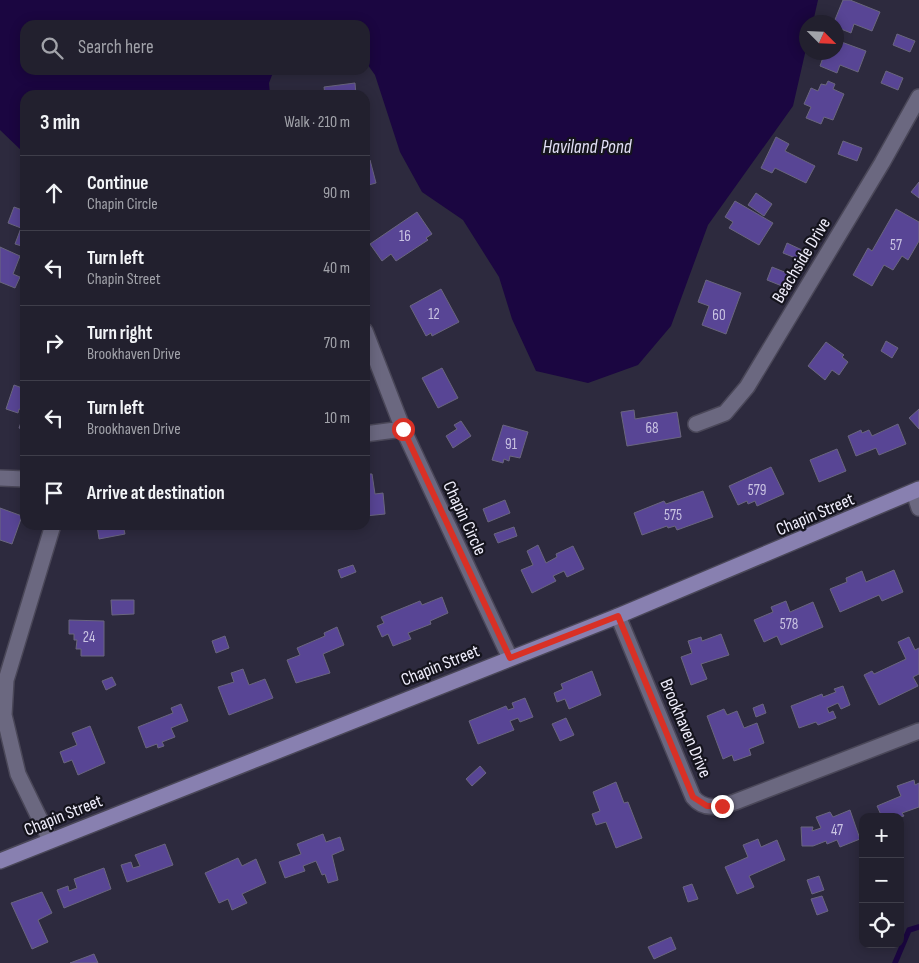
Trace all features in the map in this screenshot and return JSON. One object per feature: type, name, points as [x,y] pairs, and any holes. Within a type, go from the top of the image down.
[{"type":"main road","name":"Chapin Street","points":[[0,861],[618,616],[916,490]]},
{"type":"street","name":"Beachside Drive","points":[[696,424],[725,413],[747,387],[882,163],[919,97]]},
{"type":"street","name":"Chapin Circle","points":[[370,344],[403,429],[510,658]]},
{"type":"street","points":[[370,433],[403,429]]},
{"type":"street","points":[[0,478],[20,479]]},
{"type":"street","points":[[916,490],[919,508]]},
{"type":"street","points":[[50,840],[18,774],[4,715],[6,680],[52,530]]},
{"type":"street","name":"Brookhaven Drive","points":[[618,616],[693,797],[707,806],[722,806],[735,802],[919,731]]},
{"type":"water","name":"Haviland Pond","points":[[0,0],[818,0],[815,15],[799,15],[799,60],[803,60],[793,106],[708,225],[671,326],[638,365],[588,383],[536,371],[512,319],[499,277],[463,220],[422,192],[400,152],[375,75],[370,68],[370,20],[20,20],[20,75],[272,75],[269,83],[270,90],[20,90],[20,149],[0,130]]},
{"type":"building","points":[[843,0],[850,0],[880,12],[872,31],[854,24],[851,33],[844,30],[844,15],[837,15]]},
{"type":"building","points":[[897,34],[915,41],[910,52],[893,45]]},
{"type":"building","points":[[844,43],[866,51],[858,72],[840,65],[837,73],[820,66],[822,60],[844,60]]},
{"type":"building","points":[[886,71],[903,78],[898,90],[881,83]]},
{"type":"building","points":[[828,81],[835,84],[833,89],[844,94],[833,120],[824,117],[821,124],[806,118],[811,107],[804,104],[811,88],[818,91],[821,84],[826,85]]},
{"type":"building","points":[[355,83],[356,90],[324,90],[324,87]]},
{"type":"building","points":[[776,137],[789,144],[785,151],[815,166],[806,183],[775,168],[772,173],[761,168]]},
{"type":"building","points":[[843,141],[862,148],[857,161],[838,154]]},
{"type":"building","points":[[370,160],[376,183],[370,185]]},
{"type":"building","points":[[919,182],[919,198],[911,192]]},
{"type":"building","points":[[756,193],[772,204],[764,216],[748,205]]},
{"type":"building","points":[[735,201],[773,223],[759,245],[729,228],[733,222],[725,217]]},
{"type":"building","points":[[14,207],[20,209],[20,228],[8,223]]},
{"type":"building","points":[[896,209],[919,222],[919,241],[908,260],[902,256],[893,270],[884,265],[872,286],[853,275],[868,248],[872,251]]},
{"type":"building","points":[[417,212],[432,234],[426,238],[428,240],[396,261],[391,254],[382,261],[370,244]]},
{"type":"building","points":[[20,231],[20,246],[15,244]]},
{"type":"building","points":[[787,243],[802,250],[798,259],[783,253]]},
{"type":"building","points":[[0,247],[20,256],[13,274],[20,277],[15,288],[0,282]]},
{"type":"building","points":[[772,267],[792,275],[787,288],[767,280]]},
{"type":"building","points":[[706,280],[741,293],[726,334],[702,325],[709,306],[698,302]]},
{"type":"building","points":[[441,289],[459,322],[432,336],[431,333],[426,336],[410,306]]},
{"type":"building","points":[[886,341],[898,348],[892,358],[881,351]]},
{"type":"building","points":[[826,342],[844,355],[842,357],[848,362],[839,375],[832,370],[825,380],[808,366]]},
{"type":"building","points":[[442,368],[458,398],[438,408],[422,378]]},
{"type":"building","points":[[14,385],[20,387],[20,409],[18,413],[6,409]]},
{"type":"building","points":[[919,409],[919,429],[909,418]]},
{"type":"building","points":[[634,410],[635,419],[677,412],[681,437],[627,446],[621,412]]},
{"type":"building","points":[[461,421],[471,436],[453,448],[446,436],[457,429],[454,425]]},
{"type":"building","points":[[898,424],[906,444],[879,455],[876,448],[856,456],[848,436],[861,430],[862,433],[869,430],[872,436]]},
{"type":"building","points":[[503,425],[528,432],[520,458],[510,456],[509,461],[504,459],[503,463],[492,460]]},
{"type":"building","points":[[837,449],[846,471],[819,482],[810,460]]},
{"type":"building","points":[[771,467],[784,494],[757,506],[755,501],[748,504],[747,501],[738,505],[729,486]]},
{"type":"building","points":[[370,474],[372,474],[375,494],[383,493],[385,514],[370,516]]},
{"type":"building","points":[[703,491],[713,517],[677,530],[675,526],[668,528],[667,526],[642,535],[634,513],[664,501],[666,504]]},
{"type":"building","points":[[505,500],[510,513],[488,522],[483,509]]},
{"type":"building","points":[[0,508],[20,515],[20,522],[12,544],[0,540]]},
{"type":"building","points":[[514,527],[517,536],[498,543],[494,534]]},
{"type":"building","points":[[98,530],[124,530],[125,534],[99,539]]},
{"type":"building","points":[[538,545],[546,563],[557,557],[556,554],[573,546],[584,569],[567,577],[564,571],[553,576],[556,581],[532,593],[521,570],[533,565],[527,551]]},
{"type":"building","points":[[353,565],[356,572],[341,578],[338,570]]},
{"type":"building","points":[[894,570],[903,592],[882,601],[879,595],[840,612],[830,589],[847,582],[846,578],[862,571],[866,582]]},
{"type":"building","points":[[442,597],[448,613],[430,621],[431,624],[408,633],[411,639],[393,646],[388,634],[382,637],[377,626],[384,623],[381,617],[420,601],[422,605]]},
{"type":"building","points":[[111,600],[134,600],[134,614],[112,615]]},
{"type":"building","points":[[786,601],[790,612],[813,602],[823,627],[781,645],[777,636],[764,642],[754,620],[773,612],[771,607]]},
{"type":"building","points":[[69,620],[104,621],[104,656],[81,656],[81,649],[76,649],[77,640],[74,640],[74,634],[69,634]]},
{"type":"building","points":[[337,627],[344,645],[323,654],[330,673],[296,683],[287,660],[300,655],[297,648],[325,636],[324,633]]},
{"type":"building","points":[[721,634],[729,655],[701,664],[707,679],[691,685],[681,657],[692,653],[688,641],[701,637],[702,641]]},
{"type":"building","points":[[225,636],[229,648],[216,653],[212,641]]},
{"type":"building","points":[[909,637],[915,650],[919,648],[919,674],[913,677],[918,686],[879,705],[864,675],[872,671],[874,674],[906,659],[898,642]]},
{"type":"building","points":[[243,669],[249,685],[265,679],[273,698],[229,715],[218,687],[234,682],[231,673]]},
{"type":"building","points":[[592,671],[601,695],[569,709],[565,699],[557,702],[554,693],[563,689],[561,684]]},
{"type":"building","points":[[112,677],[116,685],[106,690],[102,681]]},
{"type":"building","points":[[843,686],[850,705],[841,709],[838,703],[827,708],[829,713],[833,711],[836,718],[818,725],[816,722],[799,728],[791,706],[822,694],[823,697],[836,692],[834,689]]},
{"type":"building","points":[[525,698],[533,717],[520,722],[518,718],[510,721],[514,730],[478,744],[469,721],[506,706],[508,710],[514,708],[512,703]]},
{"type":"building","points":[[181,704],[188,721],[171,728],[175,737],[162,742],[164,746],[158,748],[157,744],[146,748],[138,727],[173,713],[171,708]]},
{"type":"building","points":[[763,704],[766,713],[756,717],[753,708]]},
{"type":"building","points":[[724,709],[727,715],[737,711],[744,728],[757,723],[764,743],[749,749],[751,755],[734,761],[732,755],[723,759],[707,716]]},
{"type":"building","points":[[566,718],[574,735],[560,741],[552,724]]},
{"type":"building","points":[[90,726],[105,763],[78,775],[72,760],[64,763],[60,752],[77,745],[72,733]]},
{"type":"building","points":[[480,766],[486,773],[472,786],[466,779]]},
{"type":"building","points":[[914,780],[915,785],[919,783],[919,807],[902,813],[880,813],[877,806],[901,796],[897,786]]},
{"type":"building","points":[[616,782],[624,803],[628,802],[642,838],[616,848],[606,822],[596,825],[592,814],[600,811],[593,792]]},
{"type":"building","points":[[850,810],[859,839],[840,847],[837,840],[827,844],[826,841],[813,846],[802,846],[801,827],[813,827],[812,831],[821,828],[816,817],[830,812],[833,817]]},
{"type":"building","points":[[323,834],[326,842],[340,837],[344,850],[332,855],[338,880],[328,883],[325,874],[322,875],[316,861],[303,866],[305,871],[285,878],[279,862],[301,854],[297,844]]},
{"type":"building","points":[[758,839],[761,847],[777,840],[785,860],[749,876],[754,887],[737,894],[725,867],[748,857],[743,845]]},
{"type":"building","points":[[165,844],[173,865],[127,882],[121,865],[131,862],[133,868],[140,866],[135,855]]},
{"type":"building","points":[[238,858],[242,866],[256,859],[266,883],[242,894],[247,903],[232,910],[228,899],[219,903],[205,873]]},
{"type":"building","points":[[104,868],[111,889],[64,908],[57,890],[68,886],[69,891],[77,888],[74,879]]},
{"type":"building","points":[[819,876],[824,890],[812,894],[807,880]]},
{"type":"building","points":[[692,884],[698,899],[688,902],[683,887]]},
{"type":"building","points":[[42,892],[52,913],[38,920],[48,942],[32,949],[11,903]]},
{"type":"building","points":[[822,896],[828,911],[817,915],[811,899]]},
{"type":"building","points":[[671,937],[676,949],[654,959],[648,947]]},
{"type":"building","points":[[94,954],[98,963],[70,963]]},
{"type":"waterway","points":[[895,963],[909,930],[919,927]]},
{"type":"route","points":[[403,429],[510,658],[618,616],[693,797],[707,806],[722,806]]}]
